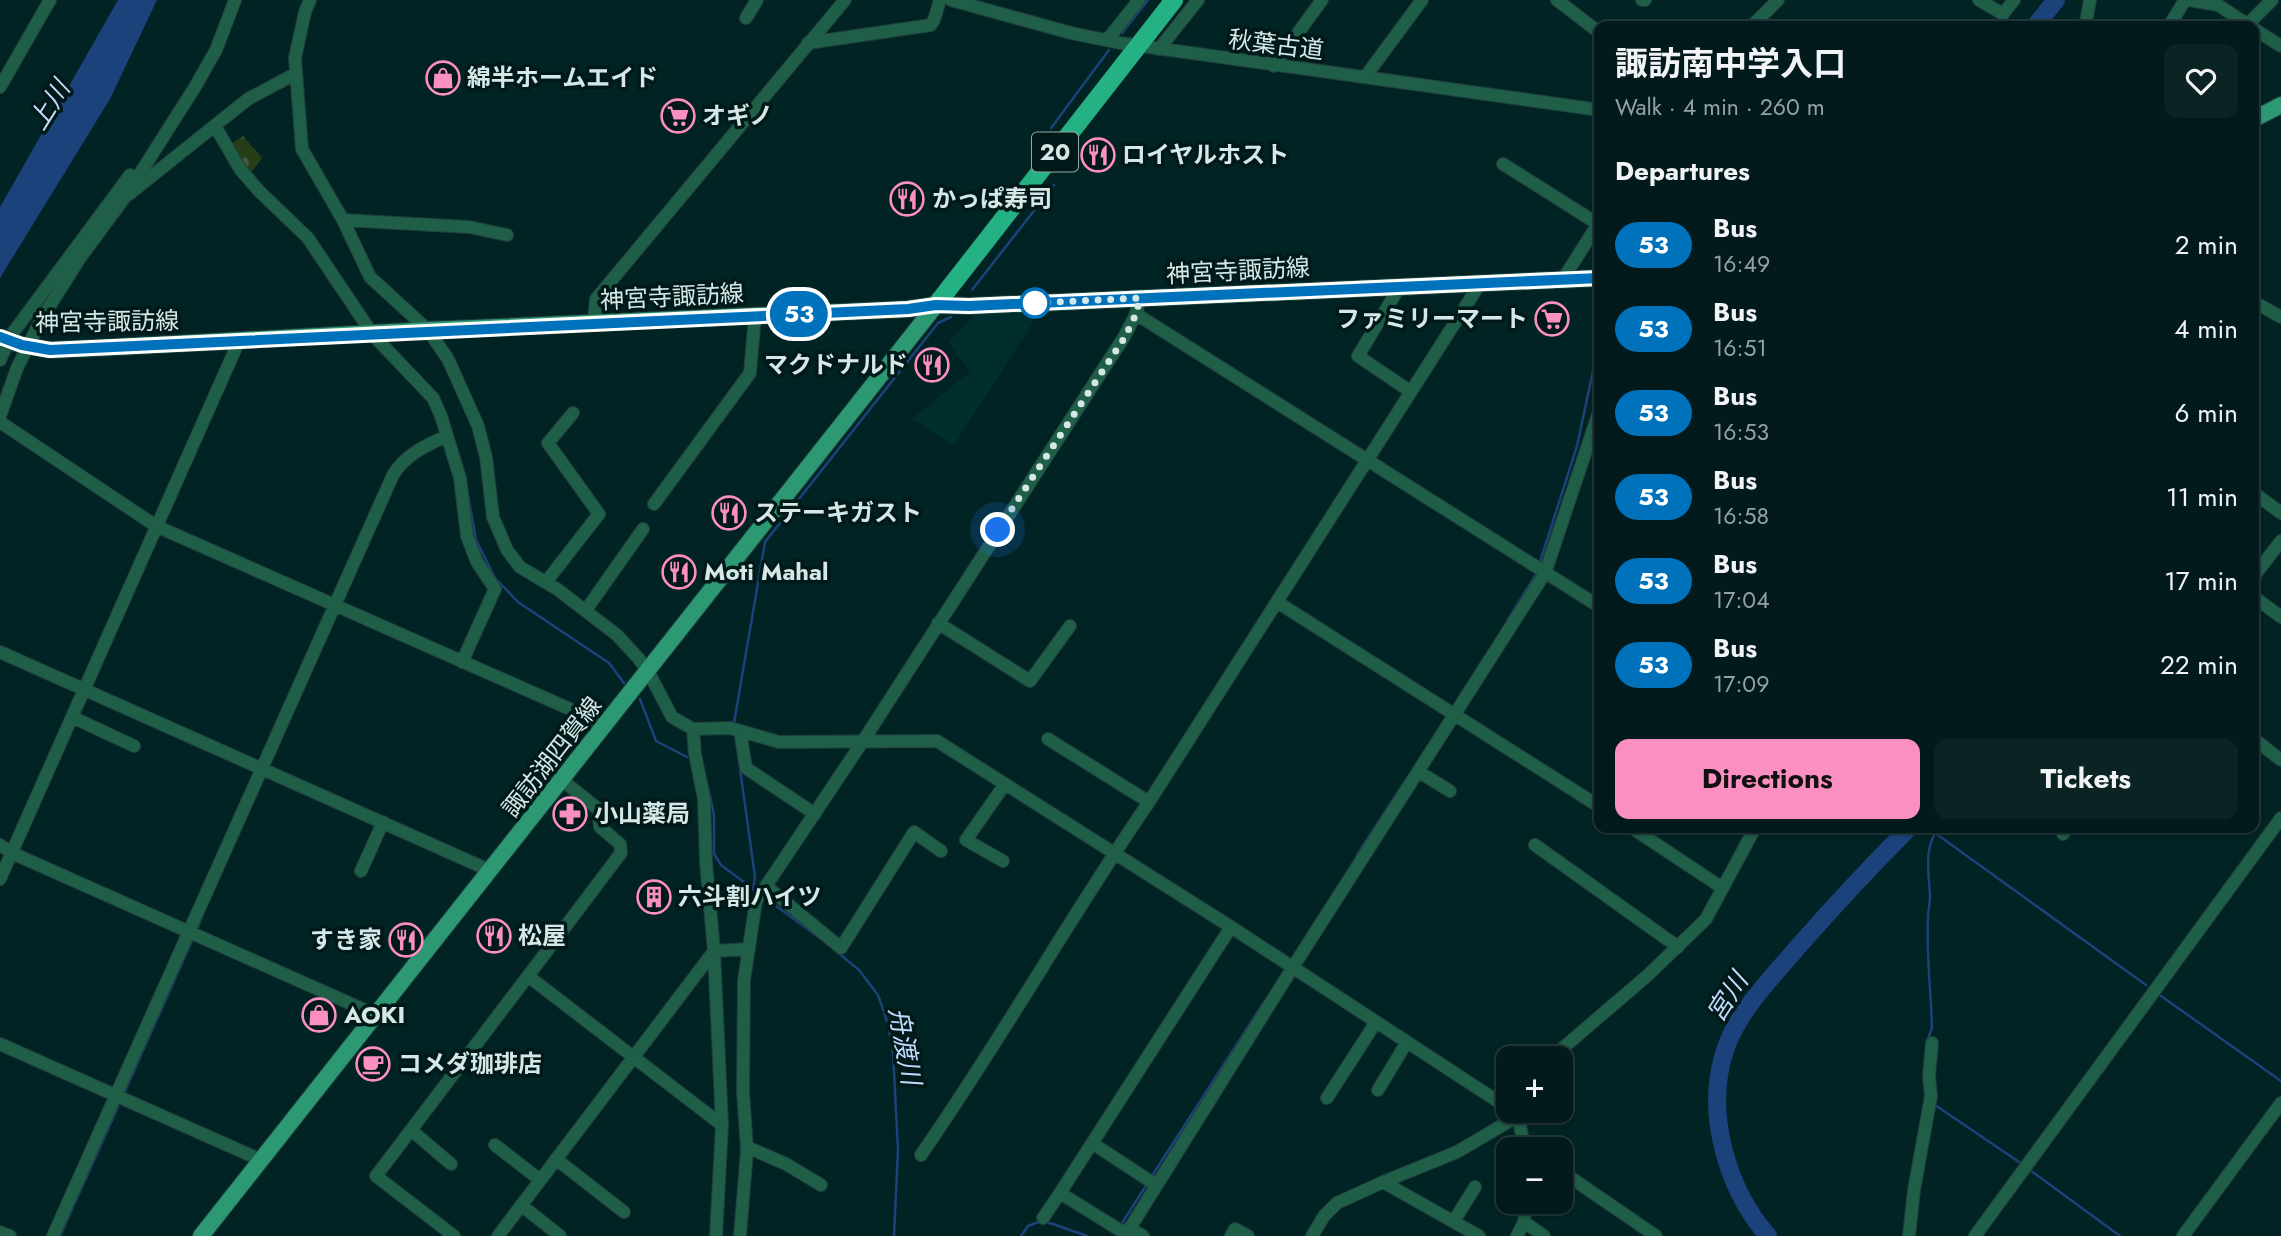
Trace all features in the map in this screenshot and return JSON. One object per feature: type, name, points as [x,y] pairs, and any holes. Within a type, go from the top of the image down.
[{"type":"highway","name":"20","points":[[936,305],[1174,0]]},
{"type":"main road","points":[[2259,116],[2281,105]]},
{"type":"main road","name":"神宮寺諏訪線","points":[[0,337],[25,346],[50,350],[99,345],[239,341],[908,309],[936,305],[1138,306],[1400,286],[1594,278]]},
{"type":"main road","name":"諏訪湖四賀線","points":[[201,1236],[936,305]]},
{"type":"street","points":[[0,87],[50,0]]},
{"type":"street","points":[[0,416],[25,346],[80,258],[125,197],[216,50],[235,0]]},
{"type":"street","points":[[310,0],[300,35],[295,74],[302,149],[343,220],[370,277],[428,330],[448,359],[478,426],[486,457],[493,516],[507,550],[520,567],[586,610],[617,635],[648,671],[672,717],[693,729],[736,730],[779,742],[937,741],[1496,1099]]},
{"type":"street","points":[[746,18],[757,0]]},
{"type":"street","points":[[594,323],[596,299],[845,0]]},
{"type":"street","points":[[808,43],[931,25],[940,0]]},
{"type":"street","name":"秋葉古道","points":[[951,0],[992,5],[1071,33],[1137,46],[1594,109]]},
{"type":"street","points":[[1107,40],[1139,0]]},
{"type":"street","points":[[1159,49],[1198,0]]},
{"type":"street","points":[[1274,66],[1322,0]]},
{"type":"street","points":[[1365,77],[1422,0]]},
{"type":"street","points":[[1557,0],[1594,28]]},
{"type":"street","points":[[1757,21],[1778,0]]},
{"type":"street","points":[[1979,0],[2003,14],[2014,0]]},
{"type":"street","points":[[2087,21],[2091,0]]},
{"type":"street","points":[[2172,21],[2187,0],[2216,3],[2242,21]]},
{"type":"street","points":[[2253,21],[2272,0]]},
{"type":"street","points":[[2259,32],[2281,46]]},
{"type":"street","points":[[125,197],[248,99],[295,74]]},
{"type":"street","points":[[215,126],[240,169],[259,191],[309,238],[373,335],[433,398],[460,478],[467,536],[477,562],[495,589],[461,662]]},
{"type":"street","points":[[0,360],[12,334],[114,195],[137,166],[147,161]]},
{"type":"street","points":[[1503,164],[1594,221]]},
{"type":"street","points":[[343,220],[469,227],[507,235]]},
{"type":"street","points":[[1563,279],[1594,230]]},
{"type":"street","points":[[920,1155],[968,1087],[1114,853],[1481,282]]},
{"type":"street","points":[[1400,286],[1358,356],[1411,392]]},
{"type":"street","points":[[2259,305],[2281,317]]},
{"type":"street","points":[[740,1236],[747,1147],[743,1091],[744,980],[762,892],[1125,337],[1138,306],[1366,459],[1594,603]]},
{"type":"street","points":[[654,504],[750,373],[755,316]]},
{"type":"street","points":[[0,879],[239,341]]},
{"type":"street","points":[[0,394],[8,377],[17,368]]},
{"type":"street","points":[[545,582],[599,514],[548,443],[573,413]]},
{"type":"street","points":[[0,422],[156,526],[606,725]]},
{"type":"street","points":[[1127,1233],[1545,573],[1594,428]]},
{"type":"street","points":[[53,1236],[398,467],[426,445],[447,436]]},
{"type":"street","points":[[2259,497],[2281,513]]},
{"type":"street","points":[[586,610],[643,529]]},
{"type":"street","points":[[2259,570],[2279,547]]},
{"type":"street","points":[[2259,601],[2281,617]]},
{"type":"street","points":[[1277,602],[1594,803]]},
{"type":"street","points":[[938,623],[1030,681],[1070,626]]},
{"type":"street","points":[[0,652],[491,871]]},
{"type":"street","points":[[72,718],[134,746]]},
{"type":"street","points":[[693,729],[704,799],[722,1125],[716,1236]]},
{"type":"street","points":[[736,730],[746,768],[815,814]]},
{"type":"street","points":[[1048,739],[1149,802]]},
{"type":"street","points":[[2259,743],[2281,760]]},
{"type":"street","points":[[1419,772],[1450,791]]},
{"type":"street","points":[[454,1236],[376,1176],[621,853],[620,844],[600,827],[597,809],[562,780]]},
{"type":"street","points":[[1003,861],[966,840],[1004,784]]},
{"type":"street","points":[[1975,1236],[2281,818]]},
{"type":"street","points":[[361,871],[383,822]]},
{"type":"street","points":[[762,892],[841,948],[914,832],[941,851]]},
{"type":"street","points":[[1640,833],[1721,887]]},
{"type":"street","points":[[1566,1046],[1617,1003],[1706,919],[1752,833]]},
{"type":"street","points":[[0,845],[12,853],[188,933],[376,1015]]},
{"type":"street","points":[[1535,845],[1678,947]]},
{"type":"street","points":[[1043,1218],[1231,927]]},
{"type":"street","points":[[498,1236],[714,951],[749,949]]},
{"type":"street","points":[[528,976],[722,1125]]},
{"type":"street","points":[[1327,1098],[1376,1022]]},
{"type":"street","points":[[1378,1090],[1408,1041]]},
{"type":"street","points":[[0,1044],[261,1160]]},
{"type":"street","points":[[1909,1236],[1931,1096],[1929,1076],[1932,1044]]},
{"type":"street","points":[[2183,1236],[2281,1103]]},
{"type":"street","points":[[1312,1236],[1324,1216],[1337,1203],[1457,1152],[1498,1123]]},
{"type":"street","points":[[411,1130],[451,1164]]},
{"type":"street","points":[[1092,1143],[1156,1185]]},
{"type":"street","points":[[495,1145],[540,1180]]},
{"type":"street","points":[[747,1147],[786,1164],[821,1185]]},
{"type":"street","points":[[556,1159],[624,1212]]},
{"type":"street","points":[[1573,1179],[1656,1236]]},
{"type":"street","points":[[1383,1182],[1479,1236]]},
{"type":"street","points":[[1454,1221],[1475,1187]]},
{"type":"street","points":[[1060,1194],[1127,1233],[1143,1236]]},
{"type":"street","points":[[521,1205],[560,1236]]},
{"type":"street","points":[[1517,1236],[1525,1214]]},
{"type":"street","points":[[1524,1222],[1544,1236]]},
{"type":"street","points":[[1231,1236],[1235,1229],[1248,1236]]},
{"type":"street","points":[[0,1231],[10,1236]]},
{"type":"shaded area","points":[[1041,310],[954,445],[912,419],[970,372],[949,342],[974,314]]},
{"type":"green space","points":[[243,136],[262,158],[250,174],[231,144]]},
{"type":"water","points":[[118,0],[157,0],[110,99],[0,278],[0,207]]},
{"type":"waterway","points":[[1122,33],[1148,0]]},
{"type":"waterway","name":"宮川","points":[[2039,21],[2056,0]]},
{"type":"waterway","points":[[1051,128],[1109,50]]},
{"type":"waterway","points":[[1032,153],[1041,141]]},
{"type":"waterway","points":[[972,290],[1054,185]]},
{"type":"waterway","points":[[734,723],[765,542],[938,323],[951,317]]},
{"type":"waterway","points":[[1540,562],[1577,446],[1594,366]]},
{"type":"waterway","points":[[467,489],[476,540],[495,578],[518,602],[609,663],[624,683]]},
{"type":"waterway","points":[[1507,621],[1535,576]]},
{"type":"waterway","name":"舟渡川","points":[[640,699],[656,741],[687,757]]},
{"type":"waterway","points":[[739,761],[755,877],[753,890]]},
{"type":"waterway","name":"舟渡川","points":[[706,778],[714,815],[714,854],[721,865],[753,889]]},
{"type":"waterway","points":[[1357,855],[1405,781]]},
{"type":"waterway","name":"宮川","points":[[1768,1236],[1754,1218],[1732,1175],[1719,1128],[1718,1080],[1728,1042],[1735,1027],[1764,986],[1838,902],[1904,833]]},
{"type":"waterway","points":[[1935,833],[2146,985]]},
{"type":"waterway","points":[[1926,1044],[1932,1028],[1928,860],[1935,833]]},
{"type":"waterway","name":"舟渡川","points":[[764,897],[821,939]]},
{"type":"waterway","points":[[198,927],[201,919]]},
{"type":"waterway","points":[[125,1091],[191,943]]},
{"type":"waterway","name":"舟渡川","points":[[837,952],[859,970],[878,995],[888,1024],[893,1053],[898,1150],[894,1236]]},
{"type":"waterway","points":[[2161,996],[2281,1081]]},
{"type":"waterway","points":[[1152,1176],[1264,1002]]},
{"type":"waterway","points":[[1935,1105],[2022,1164]]},
{"type":"waterway","points":[[60,1236],[118,1107]]},
{"type":"waterway","points":[[2030,1170],[2120,1236]]},
{"type":"waterway","points":[[1122,1223],[1147,1184]]},
{"type":"waterway","points":[[1021,1236],[1028,1226],[1041,1221]]},
{"type":"waterway","points":[[1047,1222],[1087,1236]]},
{"type":"bus line","name":"53","points":[[0,337],[22,345],[50,350],[116,348],[428,330],[908,309],[936,305],[969,306],[1594,278]]},
{"type":"place","name":"綿半ホームエイド","points":[[443,78]]},
{"type":"place","name":"オギノ","points":[[678,116]]},
{"type":"place","name":"ロイヤルホスト","points":[[1098,155]]},
{"type":"place","name":"かっぱ寿司","points":[[907,199]]},
{"type":"place","name":"ファミリーマート","points":[[1552,319]]},
{"type":"place","name":"マクドナルド","points":[[932,365]]},
{"type":"place","name":"ステーキガスト","points":[[729,513]]},
{"type":"place","name":"Moti Mahal","points":[[679,572]]},
{"type":"place","name":"小山薬局","points":[[570,814]]},
{"type":"place","name":"六斗割ハイツ","points":[[654,897]]},
{"type":"place","name":"松屋","points":[[494,936]]},
{"type":"place","name":"すき家","points":[[406,940]]},
{"type":"place","name":"AOKI","points":[[319,1015]]},
{"type":"place","name":"コメダ珈琲店","points":[[373,1064]]},
{"type":"route","points":[[998,530],[1125,337],[1140,298],[1035,303]]},
{"type":"water label","name":"上川","points":[[49,105]]}]
